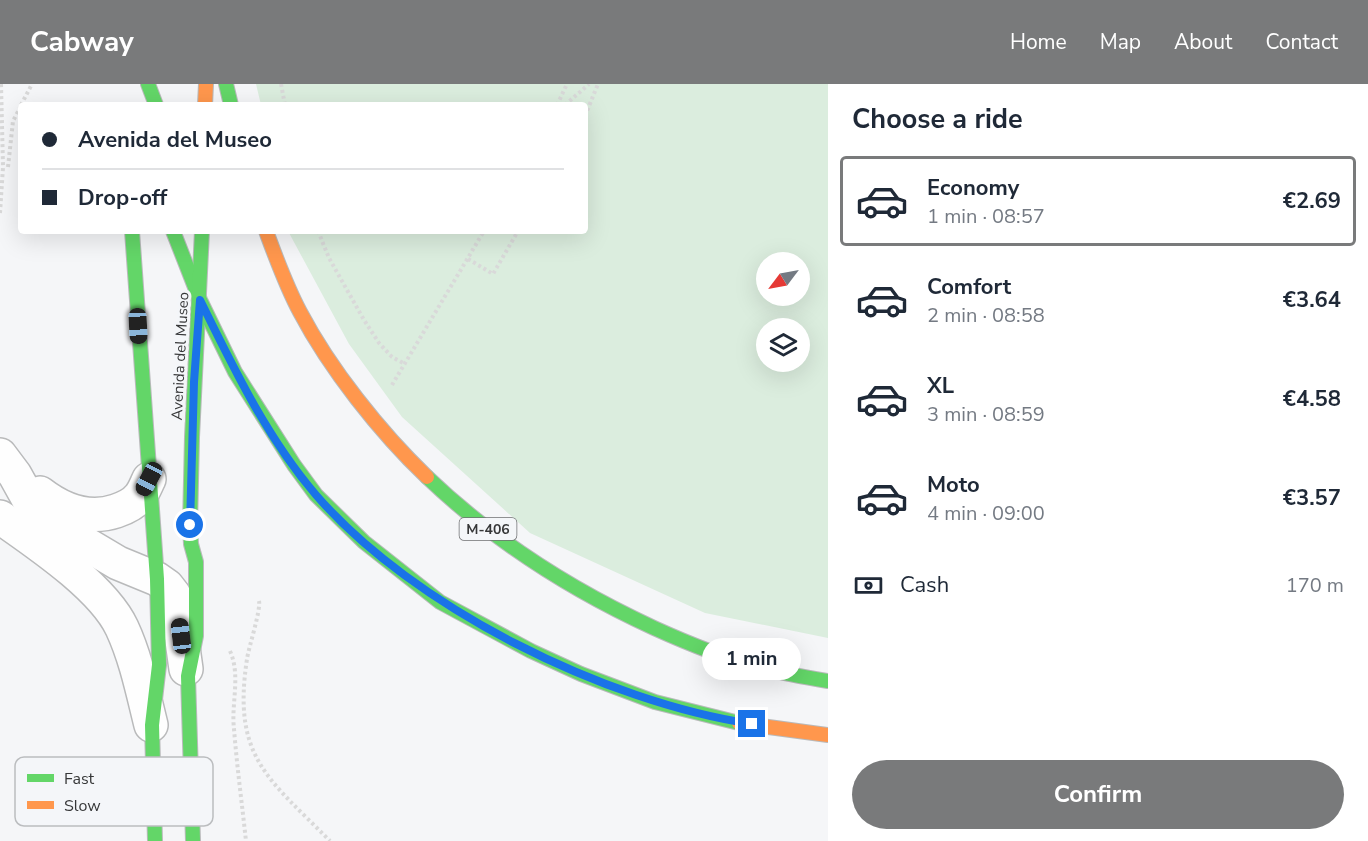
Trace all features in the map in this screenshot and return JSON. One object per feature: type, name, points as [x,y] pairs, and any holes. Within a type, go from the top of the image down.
[{"type":"main road","points":[[139,102],[147,84]]},
{"type":"main road","points":[[147,84],[155,102]]},
{"type":"main road","points":[[206,84],[206,102]]},
{"type":"main road","points":[[226,84],[230,102]]},
{"type":"main road","points":[[132,234],[157,579],[159,665],[152,725],[153,757]]},
{"type":"main road","points":[[174,234],[200,300],[236,372],[273,434],[316,495],[364,542],[440,602],[581,674],[655,702],[732,722],[828,735]]},
{"type":"main road","name":"Avenida del Museo","points":[[190,757],[188,676],[196,636],[196,561],[191,544],[190,525],[194,382],[202,234]]},
{"type":"main road","name":"M-406","points":[[267,234],[295,302],[322,349],[376,423],[460,507],[544,570],[572,588],[627,616],[690,644],[748,664],[828,681]]},
{"type":"main road","points":[[155,826],[155,841]]},
{"type":"main road","name":"Avenida del Museo","points":[[193,826],[193,841]]},
{"type":"street","points":[[8,465],[51,501],[74,512],[92,515],[107,514],[127,507],[140,497],[149,479]]},
{"type":"street","points":[[8,465],[30,502],[49,522],[118,563],[157,579],[167,586],[174,595],[188,676]]},
{"type":"street","points":[[0,516],[52,554],[103,600],[122,627],[152,725]]},
{"type":"path","points":[[0,213],[3,167],[1,84]]},
{"type":"path","points":[[23,102],[32,84]]},
{"type":"path","points":[[281,84],[284,102]]},
{"type":"path","points":[[558,102],[567,84]]},
{"type":"path","points":[[568,102],[589,84]]},
{"type":"path","points":[[588,109],[598,84]]},
{"type":"path","points":[[8,167],[13,121],[18,111]]},
{"type":"path","points":[[319,234],[335,271],[379,343],[392,357],[405,364]]},
{"type":"path","points":[[387,393],[482,234]]},
{"type":"path","points":[[468,258],[493,274],[516,234]]},
{"type":"path","points":[[259,601],[260,608],[250,639],[246,662],[243,715],[248,739],[261,766],[276,788],[330,841]]},
{"type":"path","points":[[229,648],[237,671],[233,694],[233,728],[246,841]]},
{"type":"green space","points":[[256,84],[828,84],[828,638],[705,613],[530,533],[402,417],[349,344],[290,234],[588,234],[588,102],[260,102]]},
{"type":"traffic: fast","points":[[148,84],[155,102]]},
{"type":"traffic: fast","points":[[226,84],[230,102]]},
{"type":"traffic: fast","points":[[132,234],[157,579],[159,665],[152,725],[153,757]]},
{"type":"traffic: fast","points":[[174,234],[200,300],[235,372],[294,465],[316,495],[364,542],[440,602],[531,651],[581,674],[655,702],[739,723]]},
{"type":"traffic: fast","points":[[190,757],[188,676],[196,636],[196,562],[191,544],[190,525],[202,234]]},
{"type":"traffic: fast","points":[[427,477],[506,543],[562,580],[623,613],[679,639],[730,658],[774,671],[828,681]]},
{"type":"traffic: fast","points":[[155,826],[155,841]]},
{"type":"traffic: fast","points":[[193,826],[193,841]]},
{"type":"traffic: slow","points":[[205,102],[206,84]]},
{"type":"traffic: slow","points":[[267,234],[295,302],[326,356],[374,420],[427,477]]},
{"type":"traffic: slow","points":[[739,723],[828,735]]},
{"type":"route","points":[[190,525],[194,382],[200,300],[236,372],[273,434],[316,495],[364,542],[411,580],[440,602],[531,651],[581,674],[655,702],[732,722],[752,724]]}]
